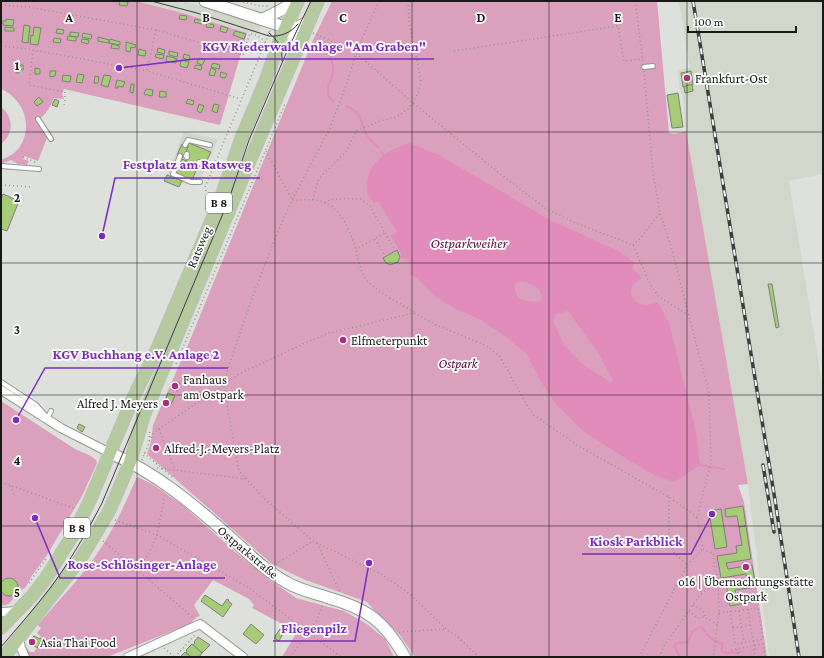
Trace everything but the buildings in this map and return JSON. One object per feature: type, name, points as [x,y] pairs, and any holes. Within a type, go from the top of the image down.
[{"type":"main road","name":"Ratsweg","points":[[112,454],[120,429],[133,398],[154,357],[220,200],[241,138],[265,82],[285,27],[298,1]]},
{"type":"main road","name":"Ratsweg","points":[[128,461],[144,416],[296,52],[313,24],[318,1]]},
{"type":"main road","name":"B 8","points":[[1,628],[32,596],[65,549],[112,454]]},
{"type":"main road","name":"B 8","points":[[4,657],[81,558],[108,513],[122,482],[128,461]]},
{"type":"street","points":[[205,1],[285,27],[313,24]]},
{"type":"street","points":[[262,19],[283,9],[294,1]]},
{"type":"street","points":[[285,27],[292,34],[296,52]]},
{"type":"street","points":[[1,390],[46,419],[81,439],[112,454],[122,467],[122,482]]},
{"type":"street","name":"B 8","points":[[120,429],[118,443],[120,451],[128,461]]},
{"type":"street","name":"Ostparkstraße","points":[[112,454],[145,470],[180,495],[277,576],[300,589],[331,594],[368,614],[389,632],[405,657]]},
{"type":"street","points":[[1,612],[18,611]]},
{"type":"street","points":[[128,657],[141,655],[159,642],[200,627],[243,657]]},
{"type":"street","points":[[19,637],[21,648],[25,657]]},
{"type":"lane","points":[[644,68],[653,66]]},
{"type":"lane","points":[[38,120],[51,139]]},
{"type":"lane","points":[[185,145],[188,140],[197,144],[205,143],[210,145]]},
{"type":"lane","points":[[203,148],[205,143]]},
{"type":"lane","points":[[180,156],[173,174],[191,182],[200,182]]},
{"type":"lane","points":[[1,166],[39,169]]},
{"type":"lane","points":[[1,382],[36,405],[46,419],[51,411]]},
{"type":"path","points":[[239,1],[260,6],[269,6]]},
{"type":"path","points":[[379,1],[356,53],[348,80],[330,128],[292,200],[274,241],[254,293],[229,365],[224,384],[239,471],[246,479],[265,499],[313,541],[387,578],[410,594],[446,629],[458,637],[479,657]]},
{"type":"path","points":[[313,200],[318,181],[323,174],[346,152],[356,131],[396,117],[409,108],[418,94],[421,81],[409,21],[408,1]]},
{"type":"path","points":[[635,1],[643,58],[653,173],[660,212],[670,243],[709,393],[711,462],[697,517],[703,549]]},
{"type":"path","points":[[1,5],[28,7],[156,30],[244,55],[250,33],[258,36],[266,42]]},
{"type":"path","points":[[313,24],[314,33],[356,53],[412,102],[494,169],[545,208],[578,224],[633,245],[648,282],[658,296],[688,315]]},
{"type":"path","points":[[454,51],[618,26],[624,61],[643,58]]},
{"type":"path","points":[[214,198],[205,187],[271,28]]},
{"type":"path","points":[[147,71],[156,30]]},
{"type":"path","points":[[1,46],[33,50],[147,71],[242,99]]},
{"type":"path","points":[[33,50],[29,85],[64,92],[64,105]]},
{"type":"path","points":[[175,368],[286,103]]},
{"type":"path","points":[[266,151],[292,200]]},
{"type":"path","points":[[23,157],[41,164]]},
{"type":"path","points":[[1,185],[32,187]]},
{"type":"path","points":[[325,203],[327,200],[335,199],[361,199],[370,206],[395,250]]},
{"type":"path","points":[[292,200],[313,200],[325,203],[339,214],[347,227],[356,249],[360,268],[368,281],[384,294],[436,325],[485,345],[499,355],[534,415],[601,460],[669,498],[697,517]]},
{"type":"path","points":[[633,245],[639,240],[660,212]]},
{"type":"path","points":[[356,249],[385,233]]},
{"type":"path","points":[[375,239],[385,256]]},
{"type":"path","points":[[143,457],[153,433],[239,374],[303,344],[329,334],[414,313]]},
{"type":"path","points":[[148,445],[150,428]]},
{"type":"path","points":[[159,429],[175,470]]},
{"type":"path","points":[[144,454],[173,478]]},
{"type":"path","points":[[162,468],[246,479]]},
{"type":"path","points":[[1,482],[77,509],[73,515]]},
{"type":"path","points":[[10,485],[14,495]]},
{"type":"path","points":[[137,570],[148,555],[157,535],[165,492]]},
{"type":"path","points":[[669,498],[669,532],[673,552],[687,565]]},
{"type":"path","points":[[115,520],[157,535],[249,588],[341,657]]},
{"type":"path","points":[[103,541],[200,627],[174,657],[162,646]]},
{"type":"path","points":[[272,566],[313,541]]},
{"type":"path","points":[[292,657],[291,656],[316,621],[331,594],[340,592],[316,542]]},
{"type":"path","points":[[639,657],[687,565],[703,549]]},
{"type":"path","points":[[703,549],[713,553],[718,580],[719,613],[716,644],[713,657]]},
{"type":"path","points":[[27,588],[50,552]]},
{"type":"path","points":[[659,657],[664,646],[699,596],[718,580]]},
{"type":"path","points":[[693,605],[702,610],[705,617],[718,625]]},
{"type":"path","points":[[719,613],[730,611],[758,608],[763,639],[735,644],[730,611]]},
{"type":"path","points":[[748,609],[754,657]]},
{"type":"path","points":[[739,610],[744,642]]},
{"type":"path","points":[[689,611],[698,618],[705,617]]},
{"type":"path","points":[[733,628],[751,625]]},
{"type":"path","points":[[398,632],[446,629]]},
{"type":"path","points":[[731,650],[737,651],[754,648],[763,644],[765,657]]},
{"type":"path","points":[[737,651],[737,657]]},
{"type":"shaded area","points":[[136,1],[170,1],[183,4],[184,1],[262,25],[258,34],[248,31],[247,33],[186,14]]},
{"type":"shaded area","points":[[679,1],[823,1],[823,174],[789,181],[823,390],[823,657],[769,657],[748,484],[685,126],[683,97],[680,90],[677,70],[690,68]]},
{"type":"shaded area","points":[[184,132],[218,139],[202,176],[194,186],[167,175]]},
{"type":"green space","points":[[1,1],[136,1],[186,14],[247,33],[220,125],[64,89],[62,94],[64,99],[54,98],[47,111],[36,121],[47,138],[38,161],[24,156],[23,159],[29,161],[27,165],[18,164],[11,160],[1,164],[1,160],[11,155],[19,148],[26,131],[26,123],[24,114],[16,99],[1,89]]},
{"type":"green space","name":"Ostpark","points":[[332,1],[657,1],[669,133],[674,134],[686,131],[748,484],[738,485],[744,502],[767,657],[415,657],[399,634],[367,602],[303,579],[272,564],[147,454],[151,442],[153,425],[190,340],[313,40]]},
{"type":"green space","points":[[1,107],[8,116],[11,126],[8,135],[1,144]]},
{"type":"green space","points":[[1,401],[75,449],[91,456],[97,463],[82,496],[47,555],[31,577],[26,587],[13,596],[13,599],[7,605],[1,605]]},
{"type":"green space","points":[[138,477],[152,484],[181,504],[267,578],[296,598],[344,611],[367,624],[385,639],[394,657],[282,657],[297,632],[252,608],[254,605],[249,599],[213,580],[194,605],[200,616],[195,618],[190,624],[107,657],[29,657],[26,650],[27,649],[30,652],[34,652],[43,639],[37,633],[41,628],[38,625],[77,580],[103,545]]},
{"type":"water","name":"Ostparkweiher","points":[[409,143],[439,155],[550,220],[616,250],[634,263],[632,268],[642,278],[632,287],[632,296],[642,305],[658,303],[669,323],[696,432],[700,465],[674,482],[656,476],[583,431],[555,403],[540,380],[526,353],[481,320],[454,308],[436,297],[417,278],[410,274],[411,266],[407,259],[402,258],[400,251],[391,236],[397,232],[378,201],[374,203],[367,193],[367,183],[370,170],[384,155]],"holes":[[[520,282],[536,286],[542,295],[542,300],[539,302],[534,302],[520,298],[515,291],[515,284]],[[568,311],[597,351],[613,380],[610,382],[581,363],[564,345],[553,321],[556,314]]]},
{"type":"waterway","points":[[331,56],[333,70],[328,86],[328,92],[329,97],[333,101]]},
{"type":"waterway","points":[[346,106],[356,112],[361,119],[367,135],[378,147]]},
{"type":"waterway","points":[[700,465],[724,469]]},
{"type":"waterway","points":[[680,657],[674,646],[676,643],[688,642],[692,632],[702,627],[710,638],[722,643],[722,651],[725,653],[740,652]]},
{"type":"waterway","points":[[752,650],[757,649]]},
{"type":"tram line","points":[[151,1],[197,13],[269,36],[285,34],[298,24]]},
{"type":"tram line","points":[[1,647],[51,587],[78,546],[102,503],[229,199],[249,140],[288,49],[311,1]]},
{"type":"tram line","points":[[269,33],[279,45],[282,53],[282,61]]},
{"type":"railway","points":[[693,1],[775,500],[799,657]]},
{"type":"railway","points":[[763,465],[774,532]]},
{"type":"place","name":"KGV Riederwald Anlage \"Am Graben\"","points":[[119,68]]},
{"type":"place","name":"Frankfurt-Ost","points":[[687,78]]},
{"type":"place","name":"Festplatz am Ratsweg","points":[[102,236]]},
{"type":"place","name":"Elfmeterpunkt","points":[[343,340]]},
{"type":"place","name":"Fanhaus am Ostpark","points":[[175,386]]},
{"type":"place","name":"Alfred J. Meyers","points":[[166,403]]},
{"type":"place","name":"KGV Buchhang e.V. Anlage 2","points":[[16,420]]},
{"type":"place","name":"Alfred-J.-Meyers-Platz","points":[[156,448]]},
{"type":"place","name":"Kiosk Parkblick","points":[[712,514]]},
{"type":"place","name":"Rose-Schlösinger-Anlage","points":[[35,518]]},
{"type":"place","name":"Fliegenpilz","points":[[369,563]]},
{"type":"place","name":"o16 | Übernachtungsstätte Ostpark","points":[[746,567]]},
{"type":"place","name":"Asia Thai Food","points":[[32,642]]}]
